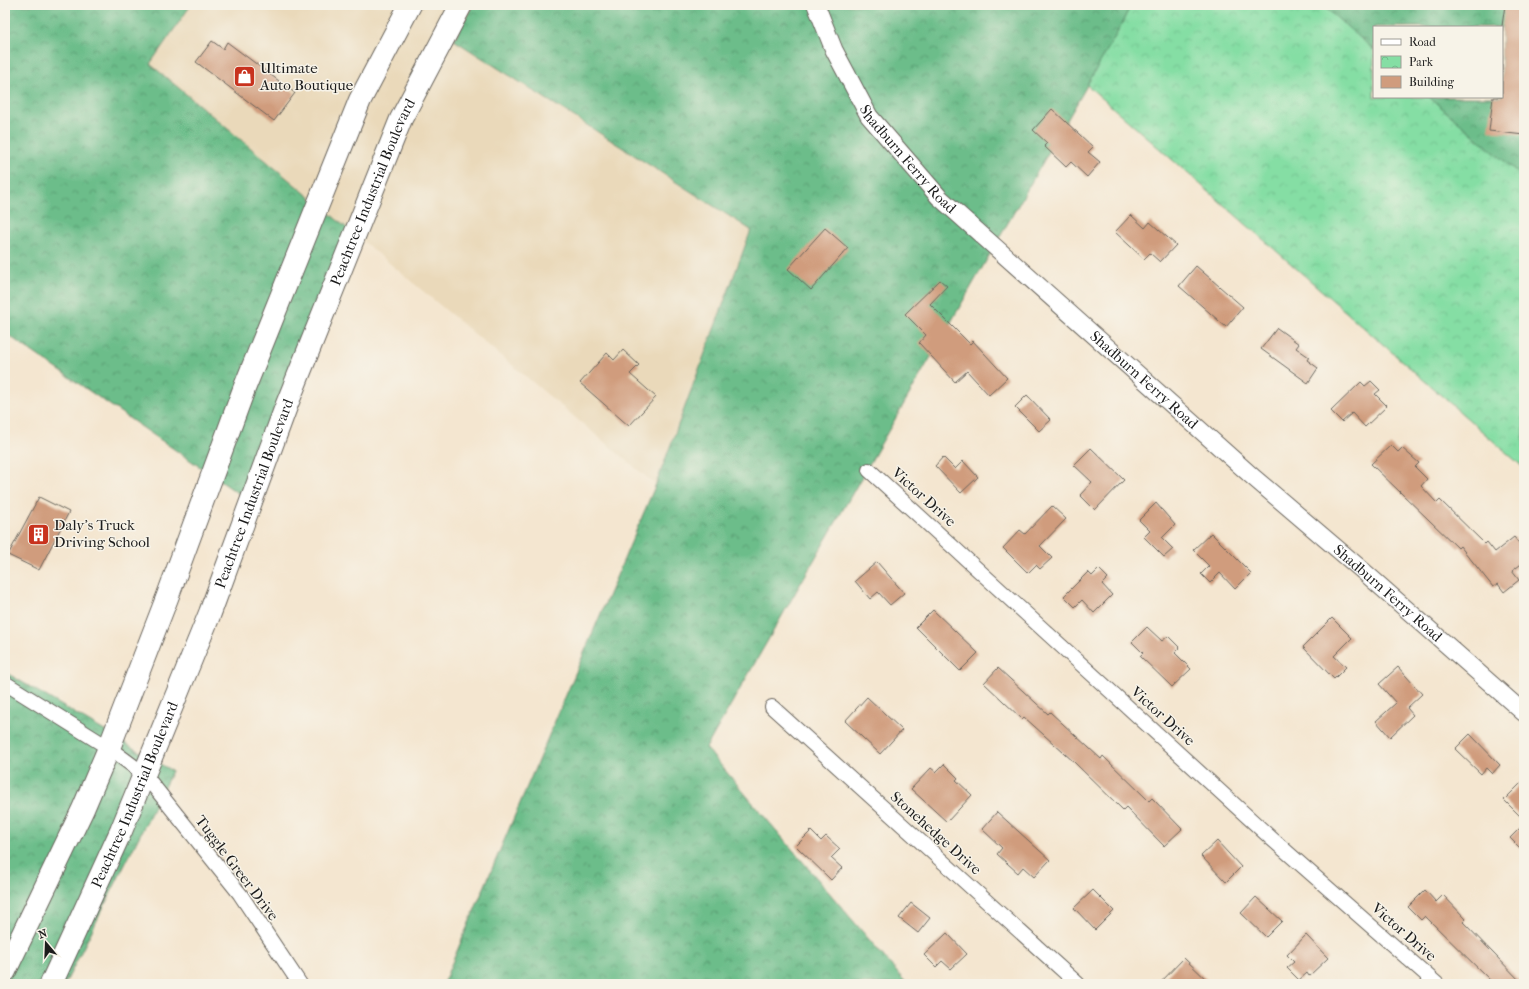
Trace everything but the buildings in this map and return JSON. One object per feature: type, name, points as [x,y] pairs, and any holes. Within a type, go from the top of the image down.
[{"type":"main road","points":[[5,971],[83,809],[109,748],[167,598],[244,389],[354,115],[410,5]]},
{"type":"main road","name":"Peachtree Industrial Boulevard","points":[[51,984],[121,831],[210,612],[287,404],[401,119],[462,5]]},
{"type":"street","name":"Shadburn Ferry Road","points":[[816,5],[834,50],[869,116],[939,197],[1253,477],[1362,570],[1524,713]]},
{"type":"street","name":"Victor Drive","points":[[869,470],[1272,839],[1437,984]]},
{"type":"street","name":"Tuggle Greer Drive","points":[[5,683],[109,748],[144,774],[240,894],[300,984]]},
{"type":"street","name":"Stonehedge Drive","points":[[772,707],[1078,984]]},
{"type":"shaded area","points":[[191,5],[473,5],[454,40],[751,230],[655,484],[150,64]]},
{"type":"green space","points":[[5,5],[191,5],[150,64],[354,234],[251,502],[5,333]]},
{"type":"green space","points":[[473,5],[1131,5],[1116,35],[706,748],[907,984],[443,984],[656,484],[751,230],[454,40]]},
{"type":"green space","points":[[1131,5],[1322,5],[1373,49],[1373,98],[1430,98],[1524,178],[1524,468],[1087,85],[1116,35]]},
{"type":"green space","points":[[1322,5],[1524,5],[1524,178],[1430,98],[1503,98],[1503,26],[1373,26],[1373,49]]},
{"type":"green space","points":[[5,672],[172,771],[65,984],[5,984]]},
{"type":"place","name":"Ultimate Auto Boutique","points":[[245,77]]},
{"type":"place","name":"Daly's Truck Driving School","points":[[39,534]]}]
